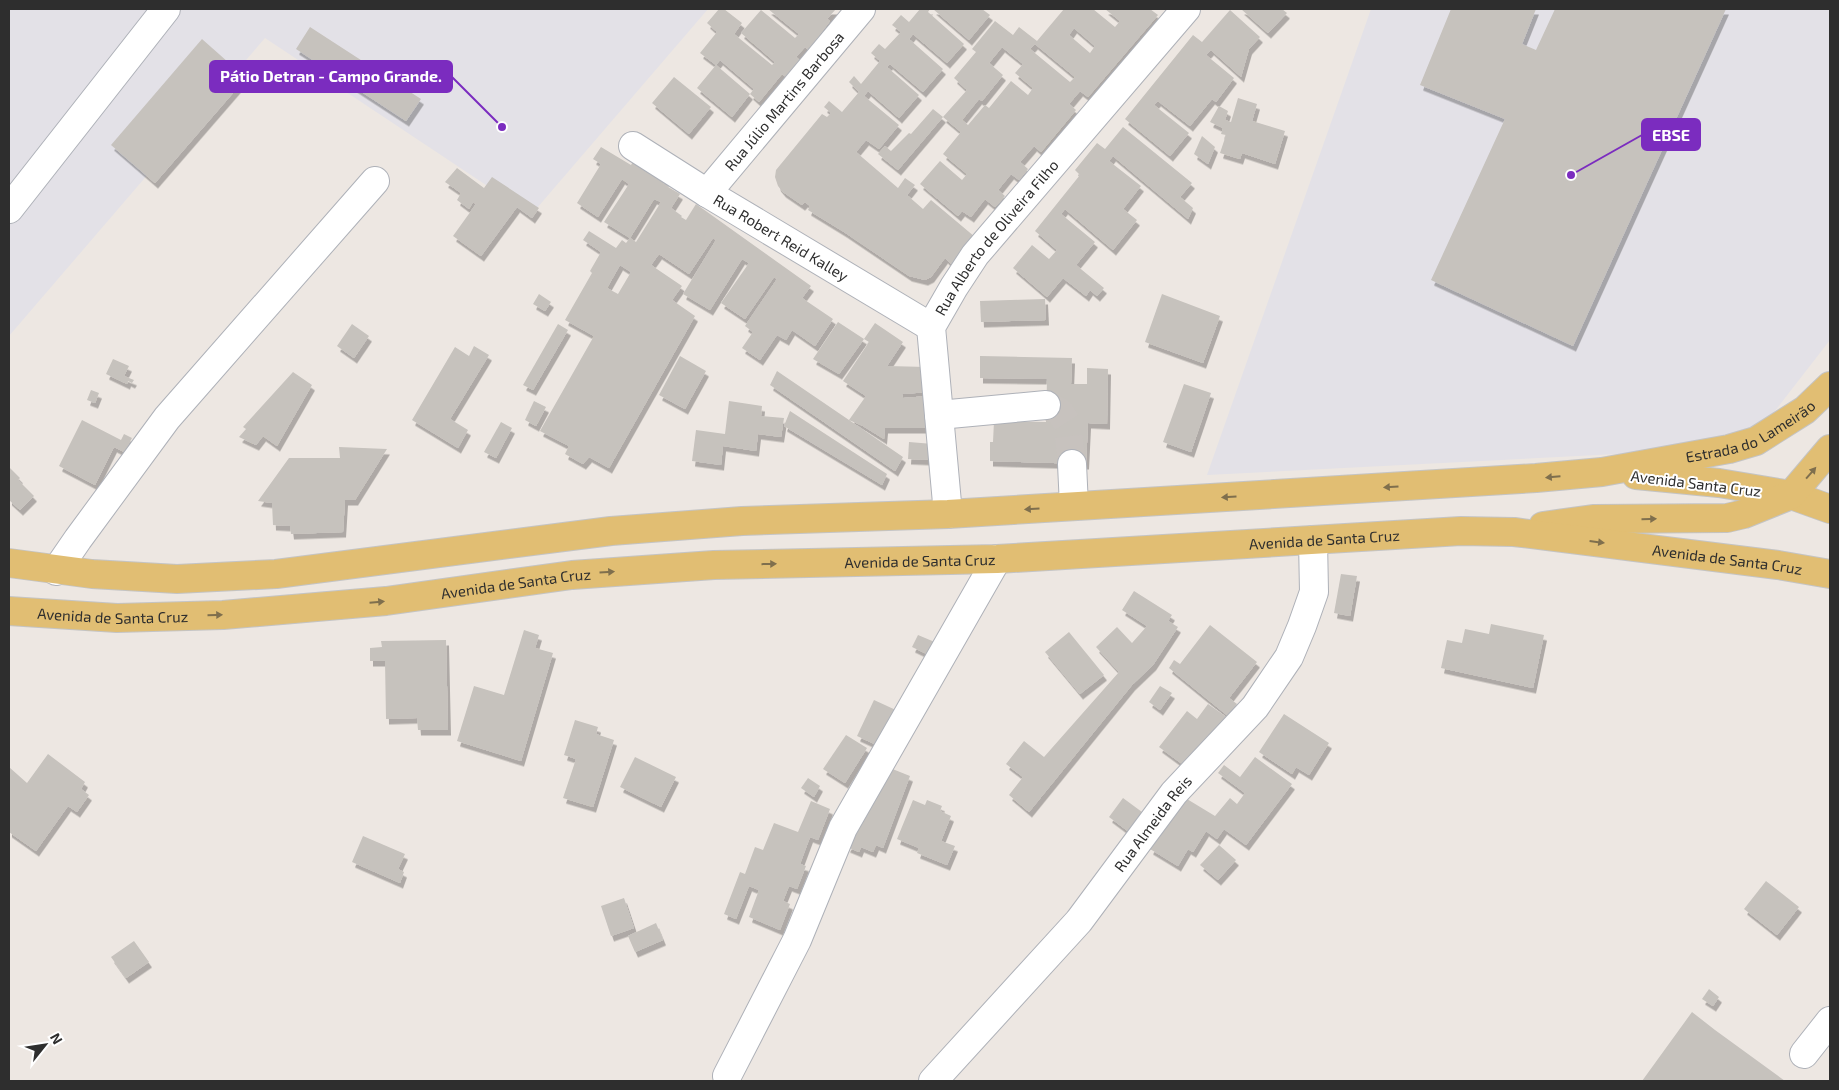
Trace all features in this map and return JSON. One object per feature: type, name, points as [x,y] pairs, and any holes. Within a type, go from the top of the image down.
[{"type":"main road","name":"Estrada do Lameirão","points":[[1602,472],[1729,449],[1756,441],[1805,410],[1830,386]]},
{"type":"main road","points":[[1514,532],[1593,519],[1727,518],[1744,514],[1791,495],[1830,449]]},
{"type":"main road","points":[[9,563],[56,571],[176,579],[276,574],[611,531],[742,521],[948,514],[1526,479],[1602,472]]},
{"type":"main road","name":"Avenida Santa Cruz","points":[[1602,472],[1719,483],[1791,495]]},
{"type":"main road","points":[[1791,495],[1830,509]]},
{"type":"main road","name":"Avenida de Santa Cruz","points":[[9,611],[117,618],[224,615],[386,601],[591,573],[714,565],[997,559],[1461,532],[1514,532],[1778,565],[1830,574]]},
{"type":"street","points":[[9,209],[166,9]]},
{"type":"street","name":"Rua Júlio Martins Barbosa","points":[[707,193],[860,9]]},
{"type":"street","name":"Rua Alberto de Oliveira Filho","points":[[948,514],[931,327],[975,255],[1186,9]]},
{"type":"street","name":"Rua Robert Reid Kalley","points":[[633,146],[707,193],[931,327]]},
{"type":"street","points":[[56,571],[167,418],[375,182]]},
{"type":"street","points":[[939,415],[1046,405]]},
{"type":"street","points":[[1072,464],[1074,506]]},
{"type":"street","name":"Rua Almeida Reis","points":[[933,1081],[1079,921],[1174,793],[1255,707],[1289,657],[1305,618],[1314,592],[1313,540]]},
{"type":"street","points":[[727,1076],[797,940],[843,828],[997,559]]},
{"type":"street","points":[[1804,1054],[1830,1021]]},
{"type":"shaded area","points":[[9,9],[708,9],[531,215],[265,38],[9,336]]},
{"type":"shaded area","points":[[1371,9],[1830,9],[1830,340],[1764,425],[1676,451],[1207,475]]},
{"type":"building","points":[[719,9],[724,9],[742,23],[734,34],[772,65],[775,62],[741,33],[761,10],[795,38],[799,34],[768,9],[836,9],[827,19],[830,21],[808,50],[805,47],[796,57],[803,63],[790,80],[782,74],[759,102],[750,94],[754,89],[720,60],[716,65],[700,53],[717,32],[707,23]]},
{"type":"building","points":[[920,9],[930,9],[928,12],[964,44],[947,63],[913,34],[909,39],[943,69],[923,92],[890,64],[887,67],[919,95],[899,118],[868,91],[864,96],[899,125],[879,149],[866,140],[856,152],[898,188],[905,178],[915,185],[907,195],[923,209],[931,200],[975,237],[952,265],[945,258],[931,277],[925,280],[909,276],[808,210],[810,206],[805,202],[802,205],[783,192],[778,186],[775,177],[776,170],[822,114],[827,117],[831,113],[824,107],[829,101],[842,112],[859,92],[849,82],[854,76],[861,84],[880,61],[871,53],[879,44],[885,49],[901,32],[892,25],[901,15],[909,22]]},
{"type":"building","points":[[933,9],[982,9],[990,15],[969,40]]},
{"type":"building","points":[[1064,9],[1093,9],[1115,27],[1120,21],[1105,9],[1150,9],[1158,15],[1088,97],[1080,91],[1069,104],[1076,110],[1041,152],[1034,146],[1020,162],[1028,169],[1019,180],[1011,174],[998,190],[1005,196],[995,207],[985,199],[971,217],[962,211],[958,216],[920,184],[940,161],[962,180],[967,174],[943,154],[961,132],[943,117],[967,90],[954,78],[976,52],[972,49],[995,21],[1013,35],[1019,27],[1037,41]],"holes":[[[1074,28],[1095,46],[1090,53],[1069,35]],[[1035,44],[1075,77],[1070,82],[1030,49]],[[1002,47],[1023,64],[1015,73],[1033,88],[1028,95],[1011,81],[989,108],[985,105],[968,125],[962,120],[979,99],[982,101],[1003,75],[989,63]]]},
{"type":"building","points":[[1241,9],[1282,9],[1287,13],[1268,33]]},
{"type":"building","points":[[1451,9],[1536,9],[1522,44],[1536,50],[1555,9],[1726,9],[1573,346],[1431,280],[1505,119],[1420,85]]},
{"type":"building","points":[[1230,10],[1260,37],[1249,49],[1241,77],[1211,50],[1206,55],[1234,78],[1216,102],[1212,99],[1190,126],[1158,101],[1154,105],[1189,133],[1170,156],[1125,119],[1193,35],[1202,42]]},
{"type":"building","points":[[310,27],[421,99],[406,121],[296,49]]},
{"type":"building","points":[[202,39],[246,78],[155,183],[111,145]]},
{"type":"building","points":[[716,65],[750,94],[732,117],[697,88]]},
{"type":"building","points":[[674,77],[711,107],[689,134],[652,103]]},
{"type":"building","points":[[1238,98],[1257,104],[1252,121],[1285,131],[1275,164],[1242,153],[1240,159],[1220,153],[1226,135],[1221,134],[1223,128],[1210,122],[1219,106],[1228,111],[1225,120],[1231,122]]},
{"type":"building","points":[[933,109],[943,117],[898,170],[878,154],[885,146],[891,151],[909,133],[911,134]]},
{"type":"building","points":[[1123,127],[1192,183],[1180,197],[1193,208],[1188,219],[1113,156],[1109,161],[1141,186],[1123,209],[1137,220],[1113,250],[1065,209],[1061,214],[1095,242],[1076,265],[1104,288],[1097,296],[1090,290],[1086,296],[1063,278],[1047,297],[1013,268],[1032,245],[1049,259],[1057,250],[1035,231],[1080,175],[1075,170],[1097,143],[1105,149]]},
{"type":"building","points":[[1202,136],[1215,147],[1208,164],[1194,154]]},
{"type":"building","points":[[601,147],[631,165],[634,160],[666,181],[663,184],[680,194],[671,208],[681,217],[686,220],[696,204],[811,286],[802,298],[833,319],[815,346],[792,330],[786,340],[777,335],[760,360],[742,348],[753,332],[745,326],[777,279],[774,277],[745,319],[721,303],[749,263],[742,259],[710,310],[683,294],[716,240],[713,238],[689,274],[659,254],[651,265],[682,286],[672,300],[695,316],[609,468],[589,457],[583,464],[565,454],[569,446],[540,431],[594,336],[565,320],[592,273],[590,271],[601,252],[583,240],[589,231],[616,248],[622,240],[626,243],[630,238],[604,222],[629,184],[622,179],[598,217],[577,203],[601,164],[593,159]],"holes":[[[654,199],[661,202],[636,242],[630,238]],[[620,265],[631,272],[618,294],[607,288]]]},
{"type":"building","points":[[457,168],[484,188],[492,177],[539,208],[532,218],[517,207],[481,256],[453,236],[476,204],[473,202],[469,209],[457,200],[461,193],[445,182]]},
{"type":"building","points":[[539,294],[551,302],[545,311],[533,304]]},
{"type":"building","points":[[1162,294],[1220,316],[1203,363],[1145,342]]},
{"type":"building","points":[[1045,299],[1046,320],[981,322],[980,301]]},
{"type":"building","points":[[838,322],[864,339],[839,374],[813,359]]},
{"type":"building","points":[[875,323],[903,342],[887,366],[927,367],[929,392],[902,394],[903,398],[928,396],[931,428],[885,428],[884,439],[849,420],[866,396],[843,381],[869,342],[864,339]]},
{"type":"building","points":[[352,324],[369,336],[354,358],[337,346]]},
{"type":"building","points":[[558,324],[568,330],[533,390],[523,385]]},
{"type":"building","points":[[474,346],[489,355],[450,419],[468,430],[458,448],[412,420],[455,347],[469,356]]},
{"type":"building","points":[[680,356],[706,371],[685,409],[659,395]]},
{"type":"building","points":[[980,356],[1072,358],[1071,384],[1087,384],[1087,368],[1108,369],[1107,424],[1088,423],[1086,464],[990,461],[990,442],[993,442],[994,421],[1046,422],[1047,379],[980,378]]},
{"type":"building","points":[[113,359],[129,366],[124,376],[134,380],[132,383],[128,381],[127,384],[106,374]]},
{"type":"building","points":[[777,371],[903,457],[895,471],[770,385]]},
{"type":"building","points":[[293,372],[312,385],[277,446],[263,436],[256,445],[239,437],[246,429],[243,427]]},
{"type":"building","points":[[1184,384],[1211,393],[1191,452],[1163,442]]},
{"type":"building","points":[[91,390],[99,393],[95,403],[87,400]]},
{"type":"building","points":[[534,401],[546,407],[536,426],[525,420]]},
{"type":"building","points":[[729,401],[762,406],[761,416],[784,418],[781,437],[758,434],[756,451],[723,446],[721,465],[692,461],[696,430],[725,434]]},
{"type":"building","points":[[790,411],[887,474],[882,485],[784,426]]},
{"type":"building","points":[[82,420],[121,440],[124,434],[132,438],[124,452],[114,447],[95,485],[59,466]]},
{"type":"building","points":[[501,422],[512,428],[496,458],[484,452]]},
{"type":"building","points":[[909,442],[933,444],[932,460],[908,459]]},
{"type":"building","points":[[339,447],[387,449],[355,500],[345,500],[343,532],[291,534],[290,526],[273,525],[272,503],[258,501],[289,458],[340,458]]},
{"type":"building","points":[[9,467],[20,478],[18,480],[34,496],[20,510],[9,500]]},
{"type":"building","points":[[1341,574],[1357,576],[1350,616],[1334,613]]},
{"type":"building","points":[[1134,591],[1172,615],[1168,621],[1178,627],[1153,665],[1132,685],[1029,812],[1009,795],[1023,777],[1006,764],[1024,741],[1044,757],[1119,672],[1096,647],[1117,627],[1132,643],[1147,626],[1122,610]]},
{"type":"building","points":[[1491,624],[1544,635],[1533,688],[1441,668],[1447,640],[1462,643],[1465,629],[1489,634]]},
{"type":"building","points":[[1210,625],[1257,662],[1229,698],[1237,704],[1228,716],[1169,668],[1174,660],[1180,664]]},
{"type":"building","points":[[524,630],[539,635],[535,648],[553,653],[521,761],[457,741],[474,686],[504,695]]},
{"type":"building","points":[[1069,632],[1104,675],[1080,694],[1045,652]]},
{"type":"building","points":[[918,635],[937,643],[931,656],[912,647]]},
{"type":"building","points":[[446,640],[448,730],[418,730],[417,718],[386,719],[385,661],[370,661],[370,648],[382,647],[381,641]]},
{"type":"building","points":[[1160,686],[1172,693],[1160,710],[1149,702]]},
{"type":"building","points":[[874,700],[898,711],[881,747],[857,736]]},
{"type":"building","points":[[1208,704],[1232,721],[1193,772],[1159,747],[1187,711],[1197,719]]},
{"type":"building","points":[[1284,714],[1329,743],[1309,775],[1296,767],[1292,774],[1259,752]]},
{"type":"building","points":[[575,720],[598,727],[596,734],[614,740],[593,807],[563,798],[576,759],[564,755]]},
{"type":"building","points":[[846,735],[867,748],[845,783],[823,769]]},
{"type":"building","points":[[48,754],[85,782],[81,789],[89,795],[77,812],[68,806],[36,851],[9,832],[9,767],[27,783]]},
{"type":"building","points":[[635,757],[676,777],[661,807],[620,787]]},
{"type":"building","points":[[1255,757],[1292,784],[1246,845],[1224,829],[1217,839],[1206,831],[1193,852],[1188,849],[1178,866],[1150,849],[1182,796],[1215,816],[1230,798],[1237,804],[1245,793],[1218,773],[1224,765],[1240,777]]},
{"type":"building","points":[[890,768],[910,776],[883,848],[876,845],[873,852],[861,847],[859,852],[847,847]]},
{"type":"building","points":[[808,778],[820,786],[814,797],[801,788]]},
{"type":"building","points":[[1123,798],[1142,812],[1129,832],[1109,817]]},
{"type":"building","points":[[913,800],[925,805],[927,800],[942,806],[940,811],[951,816],[941,841],[955,846],[947,865],[917,853],[919,848],[897,839]]},
{"type":"building","points":[[811,801],[830,809],[818,840],[810,837],[800,864],[806,866],[797,889],[789,886],[783,901],[790,904],[780,930],[749,917],[759,890],[749,886],[736,919],[724,914],[740,872],[745,874],[755,847],[763,850],[774,823],[798,832]]},
{"type":"building","points":[[363,836],[405,854],[398,869],[404,872],[400,883],[352,862]]},
{"type":"building","points":[[1219,845],[1236,860],[1218,880],[1200,865]]},
{"type":"building","points":[[1766,881],[1799,907],[1777,935],[1744,909]]},
{"type":"building","points":[[624,898],[634,928],[611,936],[601,906]]},
{"type":"building","points":[[656,923],[663,940],[635,952],[628,936]]},
{"type":"building","points":[[134,941],[149,962],[126,978],[111,957]]},
{"type":"building","points":[[1709,989],[1719,997],[1713,1006],[1702,999]]},
{"type":"building","points":[[1692,1012],[1715,1030],[1785,1081],[1642,1081]]},
{"type":"tunnel","points":[[1046,405],[1060,412],[1067,423],[1072,464]]},
{"type":"place","name":"Pátio Detran - Campo Grande.","points":[[502,127]]},
{"type":"place","name":"EBSE","points":[[1571,175]]}]
